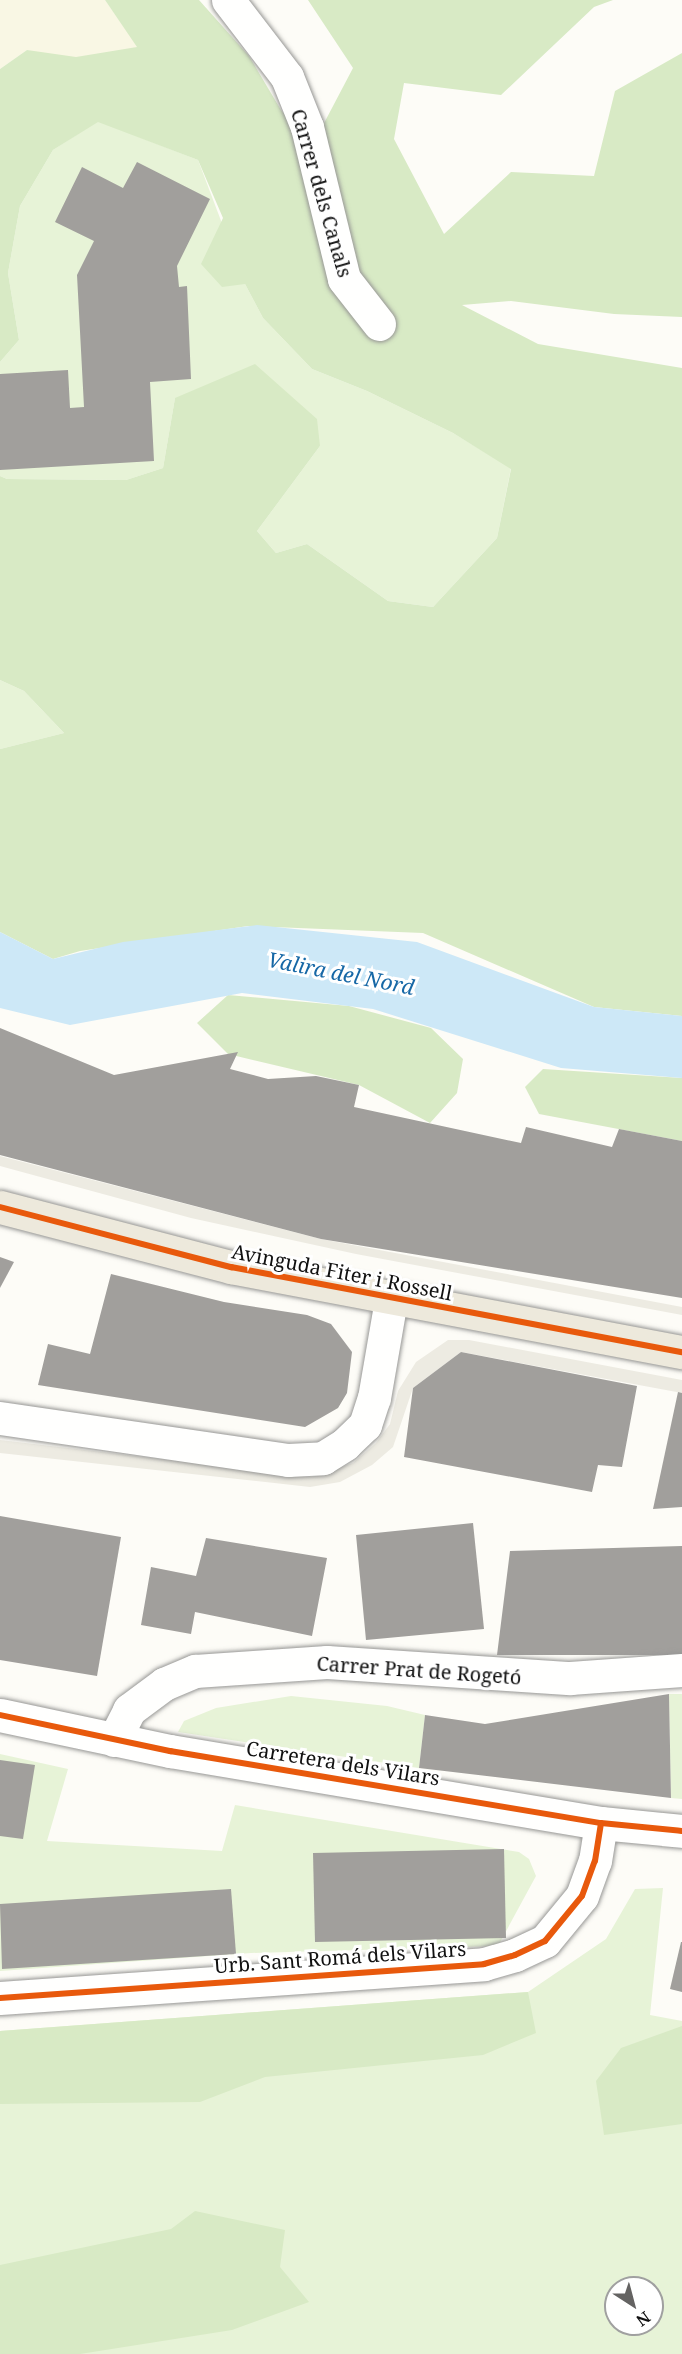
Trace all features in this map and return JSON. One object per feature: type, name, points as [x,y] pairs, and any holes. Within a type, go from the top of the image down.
[{"type":"main road","name":"Avinguda Fiter i Rossell","points":[[0,1207],[231,1267],[391,1300],[682,1352]]},
{"type":"street","name":"Carrer dels Canals","points":[[228,0],[287,77],[307,127],[344,279],[379,324]]},
{"type":"street","points":[[0,1418],[288,1460],[323,1458],[345,1444],[365,1425],[374,1398],[391,1300]]},
{"type":"street","name":"Carrer Prat de Rogetó","points":[[114,1740],[129,1710],[164,1684],[195,1671],[327,1662],[570,1678],[682,1670]]},
{"type":"street","name":"Carretera dels Vilars","points":[[0,1715],[114,1740],[600,1823],[682,1831]]},
{"type":"street","name":"Urb. Sant Romá dels Vilars","points":[[0,1998],[484,1964],[515,1955],[545,1941],[582,1896],[595,1860],[600,1823]]},
{"type":"shaded area","points":[[0,0],[105,0],[138,47],[80,65],[27,50],[0,69]]},
{"type":"shaded area","points":[[0,1156],[321,1239],[682,1307],[682,1315],[356,1254],[191,1218],[0,1166]]},
{"type":"shaded area","points":[[448,1340],[469,1340],[682,1380],[682,1393],[461,1352],[413,1388],[393,1447],[372,1465],[340,1482],[310,1487],[0,1453],[0,1440],[312,1477],[353,1463],[376,1443],[390,1424],[398,1391],[416,1362]]},
{"type":"green space","points":[[105,0],[199,0],[249,56],[281,110],[312,146],[353,68],[308,0],[613,0],[594,7],[501,95],[404,83],[394,139],[444,234],[511,172],[594,176],[615,91],[682,53],[682,317],[614,314],[511,301],[462,305],[538,344],[682,368],[682,1016],[594,1007],[423,933],[248,926],[80,951],[53,959],[0,932],[0,749],[64,733],[24,691],[0,680],[0,476],[7,479],[126,480],[163,468],[175,398],[255,364],[317,419],[320,446],[257,531],[276,553],[307,544],[388,601],[433,607],[497,538],[511,469],[453,433],[367,391],[312,369],[263,318],[245,284],[222,287],[201,264],[223,218],[198,160],[98,122],[53,150],[20,206],[8,273],[19,340],[0,362],[0,69],[27,50],[76,57],[137,47]]},
{"type":"green space","points":[[98,121],[198,160],[245,284],[263,318],[312,369],[367,391],[453,433],[511,468],[497,538],[433,607],[388,601],[307,544],[276,553],[257,531],[320,446],[175,398],[163,468],[126,480],[7,479],[0,476],[0,362],[19,340],[8,273],[20,206],[53,150]]},
{"type":"green space","points":[[0,680],[24,691],[64,733],[0,749]]},
{"type":"green space","points":[[228,995],[349,1006],[431,1028],[463,1059],[457,1093],[430,1123],[359,1085],[228,1054],[197,1023]]},
{"type":"green space","points":[[543,1069],[682,1078],[682,1141],[539,1114],[525,1087]]},
{"type":"green space","points":[[669,1694],[682,1694],[682,1799],[671,1798]]},
{"type":"green space","points":[[291,1696],[387,1706],[425,1715],[419,1768],[178,1732],[184,1721],[216,1708]]},
{"type":"green space","points":[[0,1754],[68,1769],[47,1841],[222,1851],[235,1805],[519,1852],[529,1859],[536,1876],[498,1946],[251,1953],[0,1971]]},
{"type":"green space","points":[[663,1888],[650,2015],[682,2021],[682,2354],[0,2354],[0,2031],[528,1992],[606,1939],[635,1889]]},
{"type":"green space","points":[[528,1992],[536,2033],[483,2055],[265,2077],[200,2102],[0,2104],[0,2031]]},
{"type":"green space","points":[[682,2026],[682,2124],[604,2135],[596,2081],[621,2048]]},
{"type":"green space","points":[[195,2211],[285,2230],[280,2267],[309,2302],[232,2330],[80,2354],[0,2354],[0,2265],[171,2229]]},
{"type":"water","name":"Valira del Nord","points":[[257,925],[417,942],[594,1007],[682,1016],[682,1078],[561,1068],[373,1009],[242,993],[70,1025],[0,1008],[0,932],[53,959],[123,942]]},
{"type":"building","points":[[137,162],[210,199],[177,266],[179,287],[187,286],[191,379],[150,382],[154,461],[0,470],[0,374],[68,370],[70,408],[84,407],[77,275],[94,241],[55,222],[82,167],[123,188]]},
{"type":"building","points":[[0,1028],[114,1075],[238,1052],[230,1069],[268,1079],[316,1076],[359,1085],[354,1107],[521,1143],[526,1127],[612,1147],[619,1129],[682,1141],[682,1298],[321,1239],[0,1155]]},
{"type":"building","points":[[0,1257],[14,1262],[0,1288]]},
{"type":"building","points":[[111,1274],[224,1302],[307,1315],[331,1324],[352,1352],[347,1393],[338,1408],[305,1427],[38,1385],[48,1344],[90,1354]]},
{"type":"building","points":[[461,1352],[637,1386],[622,1467],[598,1465],[592,1492],[404,1457],[413,1388]]},
{"type":"building","points":[[678,1392],[682,1393],[682,1507],[653,1509]]},
{"type":"building","points":[[0,1516],[121,1537],[97,1676],[0,1660]]},
{"type":"building","points":[[473,1523],[484,1629],[366,1640],[356,1535]]},
{"type":"building","points":[[206,1538],[327,1558],[312,1636],[195,1612],[191,1634],[141,1625],[151,1567],[196,1576]]},
{"type":"building","points":[[682,1546],[682,1655],[497,1655],[510,1551]]},
{"type":"building","points":[[669,1694],[671,1798],[419,1768],[425,1715],[485,1724]]},
{"type":"building","points":[[0,1760],[35,1765],[23,1839],[0,1836]]},
{"type":"building","points":[[504,1849],[506,1938],[315,1942],[313,1853]]},
{"type":"building","points":[[231,1889],[236,1954],[2,1969],[0,1904]]},
{"type":"building","points":[[682,1942],[682,1992],[670,1989]]},
{"type":"cycle path","points":[[0,1207],[231,1267],[682,1352]]},
{"type":"cycle path","points":[[0,1715],[170,1751],[601,1823],[682,1831]]},
{"type":"cycle path","points":[[0,1998],[484,1964],[515,1955],[545,1941],[582,1896],[595,1861],[601,1823]]}]
